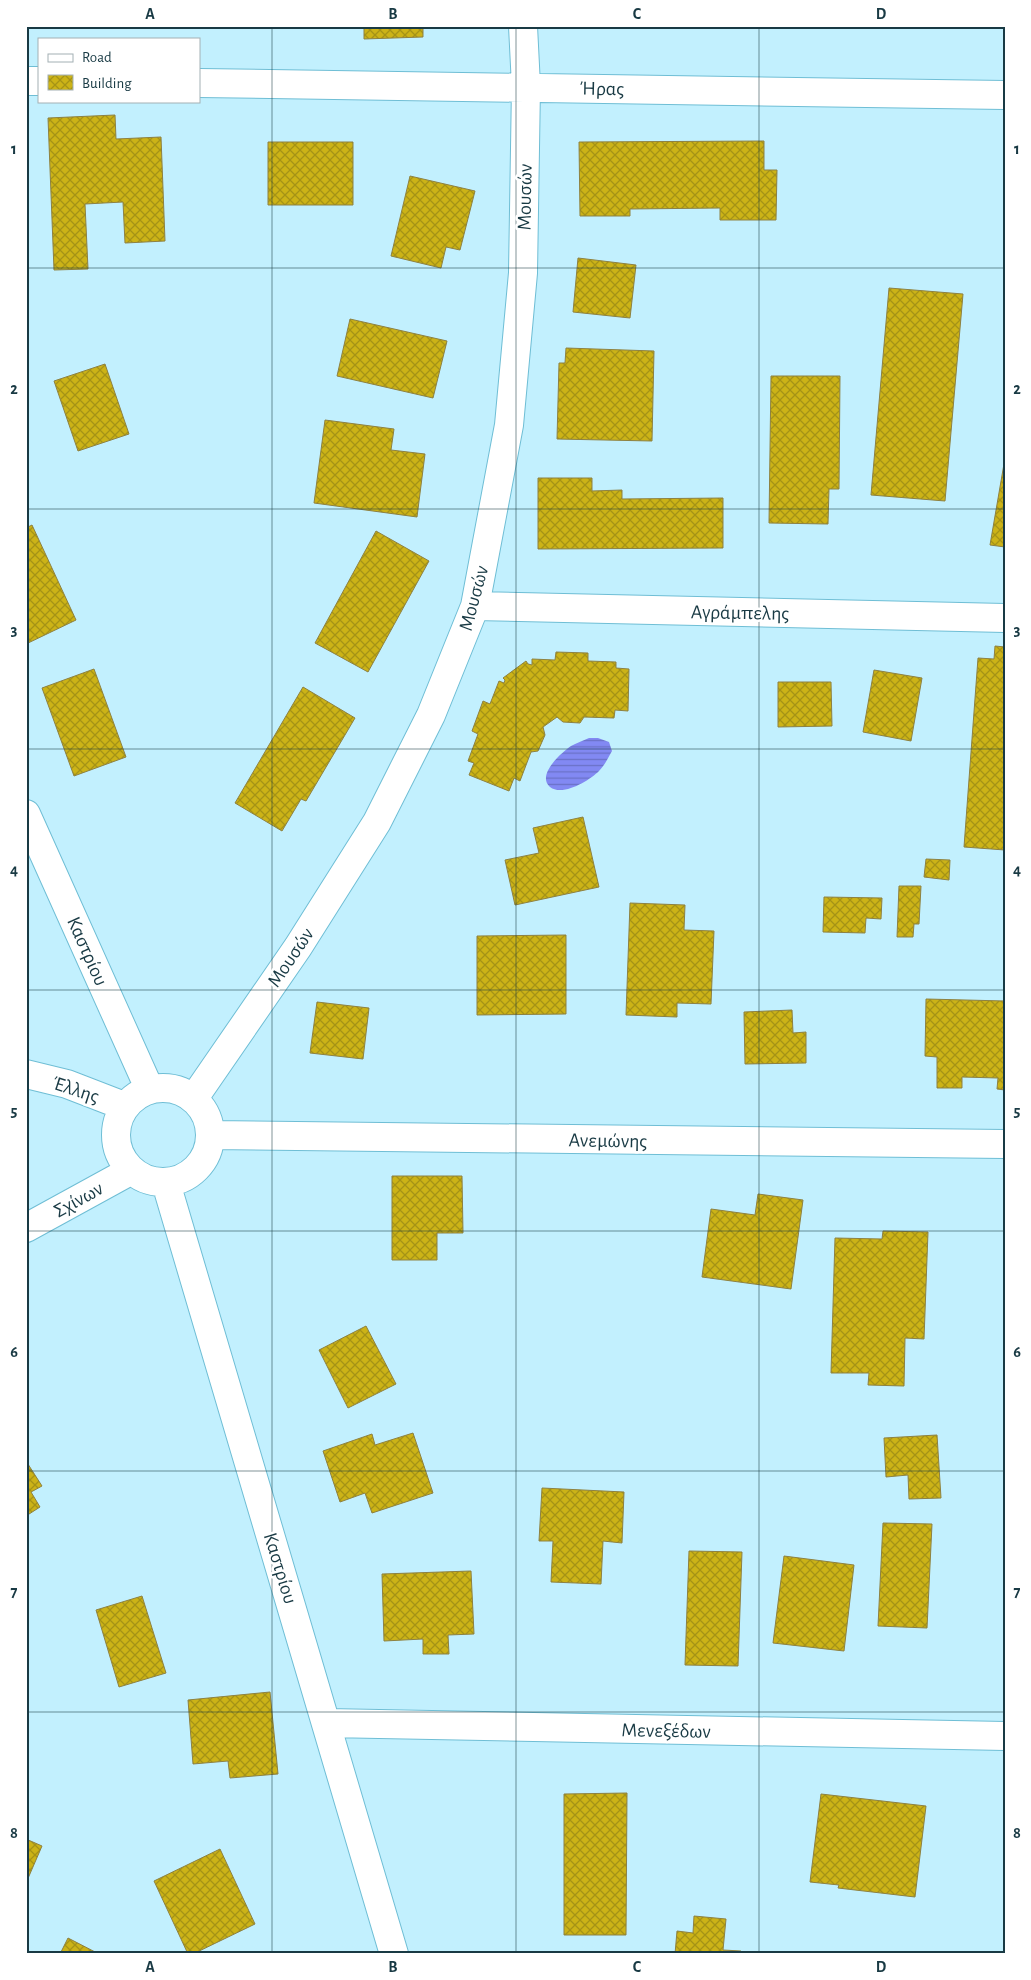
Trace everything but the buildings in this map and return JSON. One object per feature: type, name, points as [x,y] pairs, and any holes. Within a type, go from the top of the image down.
[{"type":"street","name":"Μουσών","points":[[194,1098],[298,947],[377,822],[431,715],[474,606],[509,425],[523,273],[526,86],[523,26]]},
{"type":"street","name":"Ήρας","points":[[200,83],[526,86],[1005,95]]},
{"type":"street","name":"Αγράμπελης","points":[[474,606],[1005,618]]},
{"type":"street","name":"Καστρίου","points":[[26,814],[149,1088]]},
{"type":"street","name":"Έλλης","points":[[26,1074],[67,1084],[124,1106]]},
{"type":"street","points":[[149,1088],[175,1088],[194,1098],[207,1116],[211,1135],[204,1158],[190,1174],[166,1183],[148,1180],[130,1171],[118,1152],[115,1130],[124,1106],[149,1088]]},
{"type":"street","name":"Ανεμώνης","points":[[211,1135],[1005,1144]]},
{"type":"street","name":"Σχίνων","points":[[26,1228],[130,1171]]},
{"type":"street","name":"Καστρίου","points":[[166,1183],[394,1954]]},
{"type":"street","name":"Μενεξέδων","points":[[327,1723],[1005,1736]]},
{"type":"water","points":[[589,738],[598,738],[609,742],[612,751],[601,769],[589,779],[569,789],[555,790],[550,787],[546,776],[552,764],[571,746]]}]
